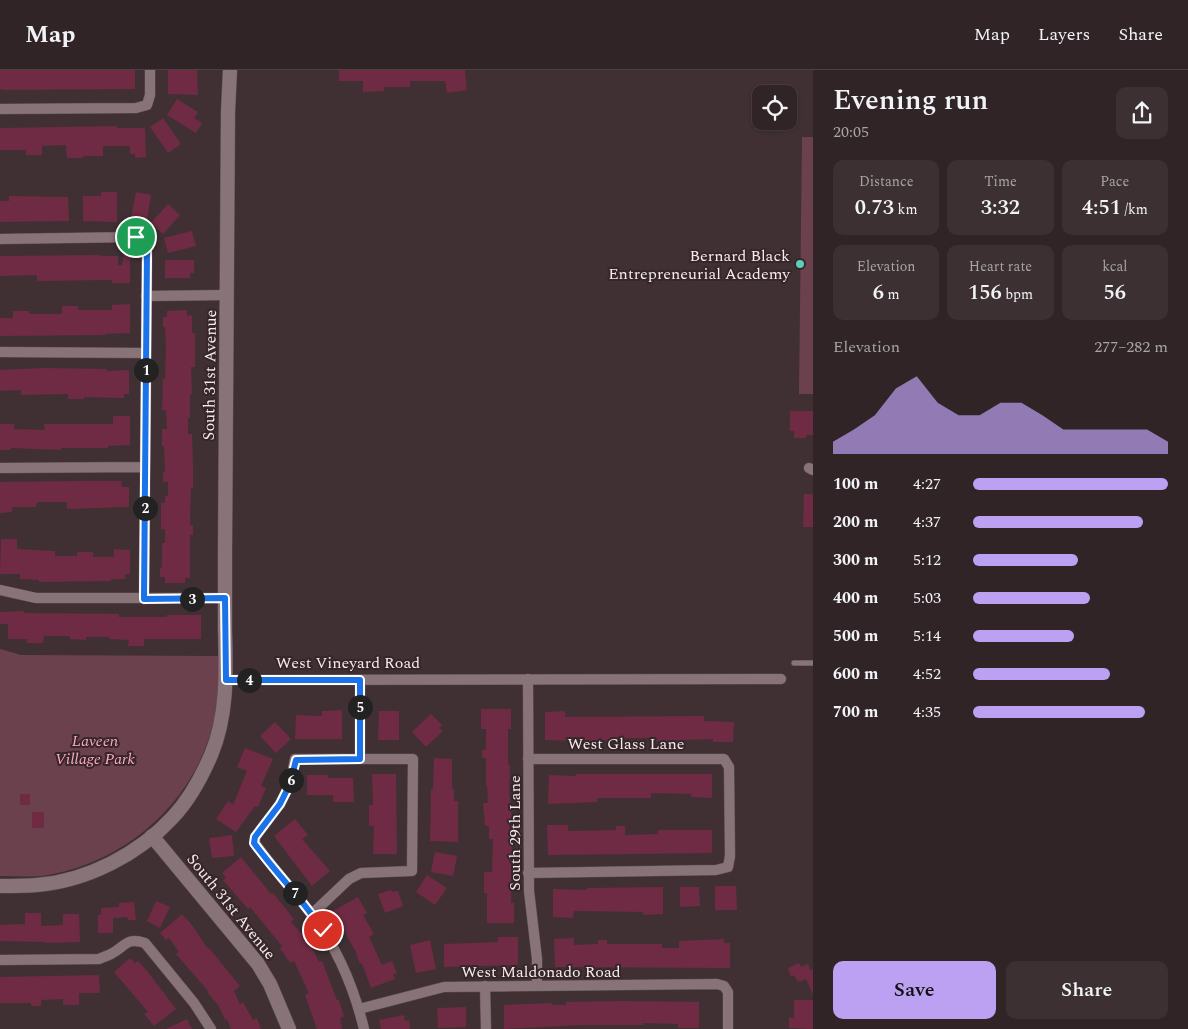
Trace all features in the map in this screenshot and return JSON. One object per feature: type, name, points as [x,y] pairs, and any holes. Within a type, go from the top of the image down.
[{"type":"street","points":[[0,108],[136,108],[147,105],[150,95],[150,70]]},
{"type":"street","name":"South 31st Avenue","points":[[226,680],[228,121],[230,70]]},
{"type":"street","points":[[0,239],[136,237],[144,242],[147,252],[144,599]]},
{"type":"street","points":[[146,296],[227,295]]},
{"type":"street","points":[[0,352],[146,353]]},
{"type":"street","points":[[0,468],[145,467]]},
{"type":"street","points":[[0,590],[36,598],[225,598]]},
{"type":"street","name":"South 29th Lane","points":[[528,679],[528,873],[537,959],[537,986]]},
{"type":"street","name":"West Vineyard Road","points":[[226,680],[781,679]]},
{"type":"street","points":[[0,886],[38,885],[78,876],[121,858],[152,836],[178,810],[206,765],[219,730],[226,680]]},
{"type":"street","points":[[360,680],[360,759]]},
{"type":"street","name":"West Glass Lane","points":[[528,758],[724,759],[729,766],[730,856],[728,867],[716,870],[528,873]]},
{"type":"street","points":[[312,914],[349,879],[361,873],[412,871],[413,760],[296,760],[290,784],[280,804],[255,837],[254,843],[312,914],[334,948],[352,986],[364,1029]]},
{"type":"street","name":"South 31st Avenue","points":[[152,836],[258,964],[270,984],[289,1029]]},
{"type":"street","points":[[0,960],[99,959],[111,954],[127,942],[135,940],[145,943],[194,1003],[211,1029]]},
{"type":"street","name":"West Maldonado Road","points":[[359,1009],[444,987],[717,984],[726,988],[728,992],[728,1029]]},
{"type":"street","points":[[485,986],[486,1029]]},
{"type":"lane","points":[[794,663],[813,663]]},
{"type":"green space","points":[[802,137],[813,137],[813,394],[799,394]]},
{"type":"green space","name":"Laveen Village Park","points":[[0,649],[21,655],[219,656],[216,707],[213,724],[203,753],[189,780],[172,804],[151,826],[127,844],[100,858],[72,869],[42,876],[0,876]]},
{"type":"building","points":[[0,70],[135,70],[135,89],[6,90],[0,89]]},
{"type":"building","points":[[168,70],[197,70],[198,95],[168,94]]},
{"type":"building","points":[[339,70],[465,70],[467,90],[447,93],[445,81],[410,81],[410,87],[384,87],[384,91],[363,92],[363,81],[339,81]]},
{"type":"building","points":[[177,99],[198,112],[194,118],[202,123],[196,133],[167,115]]},
{"type":"building","points":[[163,118],[181,144],[168,153],[150,127]]},
{"type":"building","points":[[117,126],[117,128],[145,128],[146,157],[135,158],[135,154],[130,154],[130,146],[103,146],[103,156],[83,156],[83,158],[67,158],[66,145],[42,146],[42,155],[26,155],[26,150],[0,150],[0,128]]},
{"type":"building","points":[[101,192],[117,192],[117,222],[83,221],[83,196],[101,196]]},
{"type":"building","points":[[136,192],[151,195],[147,220],[131,218]]},
{"type":"building","points":[[9,196],[68,197],[69,221],[0,222],[0,201],[9,201]]},
{"type":"building","points":[[168,204],[180,215],[163,234],[151,223]]},
{"type":"building","points":[[192,231],[196,246],[168,253],[164,238]]},
{"type":"building","points":[[126,245],[130,246],[130,283],[112,283],[112,280],[37,281],[37,275],[0,276],[0,256],[118,256],[118,265],[122,265]]},
{"type":"building","points":[[165,260],[194,260],[194,273],[190,273],[190,278],[165,278]]},
{"type":"building","points":[[130,304],[130,333],[0,336],[0,318],[13,318],[13,311],[29,311],[29,314],[62,314],[62,306],[78,306],[78,310],[112,310],[112,305]]},
{"type":"building","points":[[187,310],[187,316],[192,315],[192,333],[195,333],[195,367],[191,367],[192,394],[190,394],[190,418],[188,418],[188,434],[192,434],[193,465],[190,525],[193,525],[193,535],[190,535],[190,578],[185,578],[185,583],[165,583],[165,577],[160,577],[162,543],[165,543],[165,529],[161,529],[161,503],[165,503],[165,496],[168,496],[168,482],[163,482],[163,472],[165,472],[162,429],[167,429],[166,410],[162,410],[166,349],[163,317],[167,317],[167,311]]},
{"type":"building","points":[[44,368],[107,369],[107,371],[129,370],[129,394],[124,394],[124,398],[84,397],[84,399],[68,399],[68,394],[21,395],[21,390],[0,391],[0,370]]},
{"type":"building","points":[[790,411],[813,411],[813,435],[806,435],[806,438],[794,438],[794,431],[790,431]]},
{"type":"building","points":[[113,416],[130,416],[130,445],[108,446],[108,448],[61,448],[61,450],[11,448],[11,450],[0,450],[0,424],[14,424],[14,429],[45,430],[44,424],[113,424]]},
{"type":"building","points":[[121,481],[122,487],[129,487],[129,507],[67,509],[67,502],[37,502],[36,507],[12,507],[12,512],[0,513],[0,482]]},
{"type":"building","points":[[804,494],[813,494],[813,527],[803,527]]},
{"type":"building","points":[[1,539],[17,539],[17,549],[55,551],[55,556],[77,556],[77,552],[93,552],[93,557],[114,557],[114,549],[130,550],[130,574],[125,574],[125,579],[111,579],[111,581],[39,582],[39,580],[20,579],[20,574],[0,574]]},
{"type":"building","points":[[24,611],[24,613],[119,614],[119,617],[201,615],[201,639],[144,639],[144,646],[128,646],[129,640],[109,639],[109,637],[86,637],[86,640],[70,639],[70,636],[44,636],[43,643],[27,643],[27,639],[8,639],[8,624],[0,624],[0,612]]},
{"type":"building","points":[[481,709],[511,709],[511,729],[508,729],[508,765],[510,765],[509,791],[512,818],[511,903],[514,903],[514,923],[487,923],[487,893],[484,893],[484,872],[492,872],[493,839],[489,839],[489,826],[485,826],[483,803],[488,803],[486,758],[482,758],[482,750],[486,750],[486,729],[481,729]]},
{"type":"building","points":[[342,710],[342,739],[295,739],[296,715],[322,716],[322,711]]},
{"type":"building","points":[[379,711],[399,711],[399,740],[378,740]]},
{"type":"building","points":[[565,711],[565,717],[704,716],[704,721],[734,722],[733,742],[713,742],[713,739],[655,741],[655,738],[574,741],[545,740],[545,712]]},
{"type":"building","points":[[431,714],[442,725],[439,728],[443,731],[425,746],[412,732]]},
{"type":"building","points":[[275,722],[291,739],[276,753],[260,736]]},
{"type":"building","points":[[245,748],[273,759],[261,786],[266,788],[258,807],[255,806],[236,832],[216,819],[228,801],[233,805],[247,771],[237,767]]},
{"type":"building","points":[[434,758],[452,759],[452,789],[454,789],[454,801],[458,801],[458,842],[430,841],[431,789],[433,789]]},
{"type":"building","points":[[372,774],[396,774],[397,854],[373,854],[374,826],[369,826],[369,805],[373,805]]},
{"type":"building","points":[[576,774],[712,774],[712,798],[691,797],[691,794],[651,793],[651,798],[597,798],[597,802],[548,804],[549,775],[576,776]]},
{"type":"building","points":[[307,775],[328,775],[328,778],[353,778],[354,802],[333,802],[333,795],[307,795]]},
{"type":"building","points":[[20,794],[30,794],[30,805],[20,805]]},
{"type":"building","points":[[32,812],[44,812],[44,828],[32,828]]},
{"type":"building","points":[[295,819],[308,835],[302,839],[330,871],[312,886],[274,836]]},
{"type":"building","points":[[547,825],[568,825],[568,831],[616,830],[616,826],[625,826],[625,835],[658,834],[658,830],[712,830],[712,853],[548,855]]},
{"type":"building","points":[[232,835],[234,856],[212,858],[209,838]]},
{"type":"building","points":[[435,852],[457,856],[453,876],[431,872]]},
{"type":"building","points":[[241,857],[294,919],[291,922],[302,934],[305,933],[314,948],[319,962],[322,961],[337,1000],[339,1000],[344,1017],[340,1018],[342,1029],[317,1029],[305,995],[309,993],[294,961],[290,963],[280,948],[282,946],[250,907],[248,909],[223,880],[226,878],[222,873]]},
{"type":"building","points":[[427,875],[447,888],[435,905],[416,892]]},
{"type":"building","points":[[715,886],[736,886],[737,910],[715,910]]},
{"type":"building","points":[[663,887],[663,914],[643,915],[643,912],[574,911],[573,918],[553,917],[553,889],[587,890],[587,888]]},
{"type":"building","points":[[680,887],[699,887],[700,906],[680,907]]},
{"type":"building","points":[[391,890],[392,892],[398,891],[403,906],[385,913],[378,894]]},
{"type":"building","points":[[358,897],[367,913],[363,915],[374,934],[369,937],[382,965],[392,961],[397,973],[393,974],[395,979],[371,988],[362,963],[360,964],[357,954],[333,911]]},
{"type":"building","points":[[156,901],[170,907],[160,928],[147,921]]},
{"type":"building","points":[[134,902],[136,920],[128,920],[127,917],[113,918],[113,933],[98,933],[98,915],[101,915],[101,908],[119,907],[119,903]]},
{"type":"building","points":[[25,913],[41,913],[41,926],[63,925],[63,914],[79,914],[80,942],[0,941],[0,925],[25,924]]},
{"type":"building","points":[[182,914],[208,949],[240,986],[234,991],[240,1004],[243,1002],[253,1020],[257,1018],[261,1029],[231,1029],[227,1019],[225,1020],[218,1005],[208,991],[176,954],[179,952],[169,938],[166,940],[160,933]]},
{"type":"building","points":[[498,937],[518,937],[518,965],[444,967],[444,944],[498,942]]},
{"type":"building","points":[[574,938],[574,945],[598,944],[598,940],[607,940],[607,944],[662,944],[662,948],[679,948],[679,941],[724,939],[724,943],[730,943],[730,968],[555,967],[554,939]]},
{"type":"building","points":[[430,940],[436,969],[416,973],[410,945]]},
{"type":"building","points":[[130,958],[135,963],[138,961],[148,972],[176,1009],[154,1026],[144,1014],[148,1012],[114,972]]},
{"type":"building","points":[[799,963],[801,967],[808,964],[810,970],[813,969],[813,995],[806,979],[798,982],[794,975],[791,977],[788,968]]},
{"type":"building","points":[[99,975],[100,993],[79,993],[79,1005],[63,1005],[63,999],[41,1000],[41,1006],[31,1006],[31,1003],[0,1003],[0,977]]},
{"type":"building","points":[[794,1000],[813,1000],[813,1029],[789,1028],[789,1018],[794,1018]]},
{"type":"building","points":[[566,1002],[699,1002],[699,1028],[678,1028],[678,1024],[643,1023],[643,1025],[584,1025],[504,1029],[504,1005],[552,1003],[552,1005],[566,1005]]},
{"type":"building","points":[[466,1007],[466,1027],[438,1028],[437,1008]]},
{"type":"building","points":[[404,1015],[405,1021],[409,1020],[410,1029],[381,1029],[379,1020]]},
{"type":"building","points":[[187,1019],[192,1029],[166,1029]]},
{"type":"place","name":"Bernard Black Entrepreneurial Academy","points":[[800,264]]},
{"type":"route","points":[[136,237],[144,242],[147,252],[144,599],[225,598],[226,680],[360,680],[360,759],[296,760],[290,784],[280,804],[255,837],[254,843],[323,930]]}]
